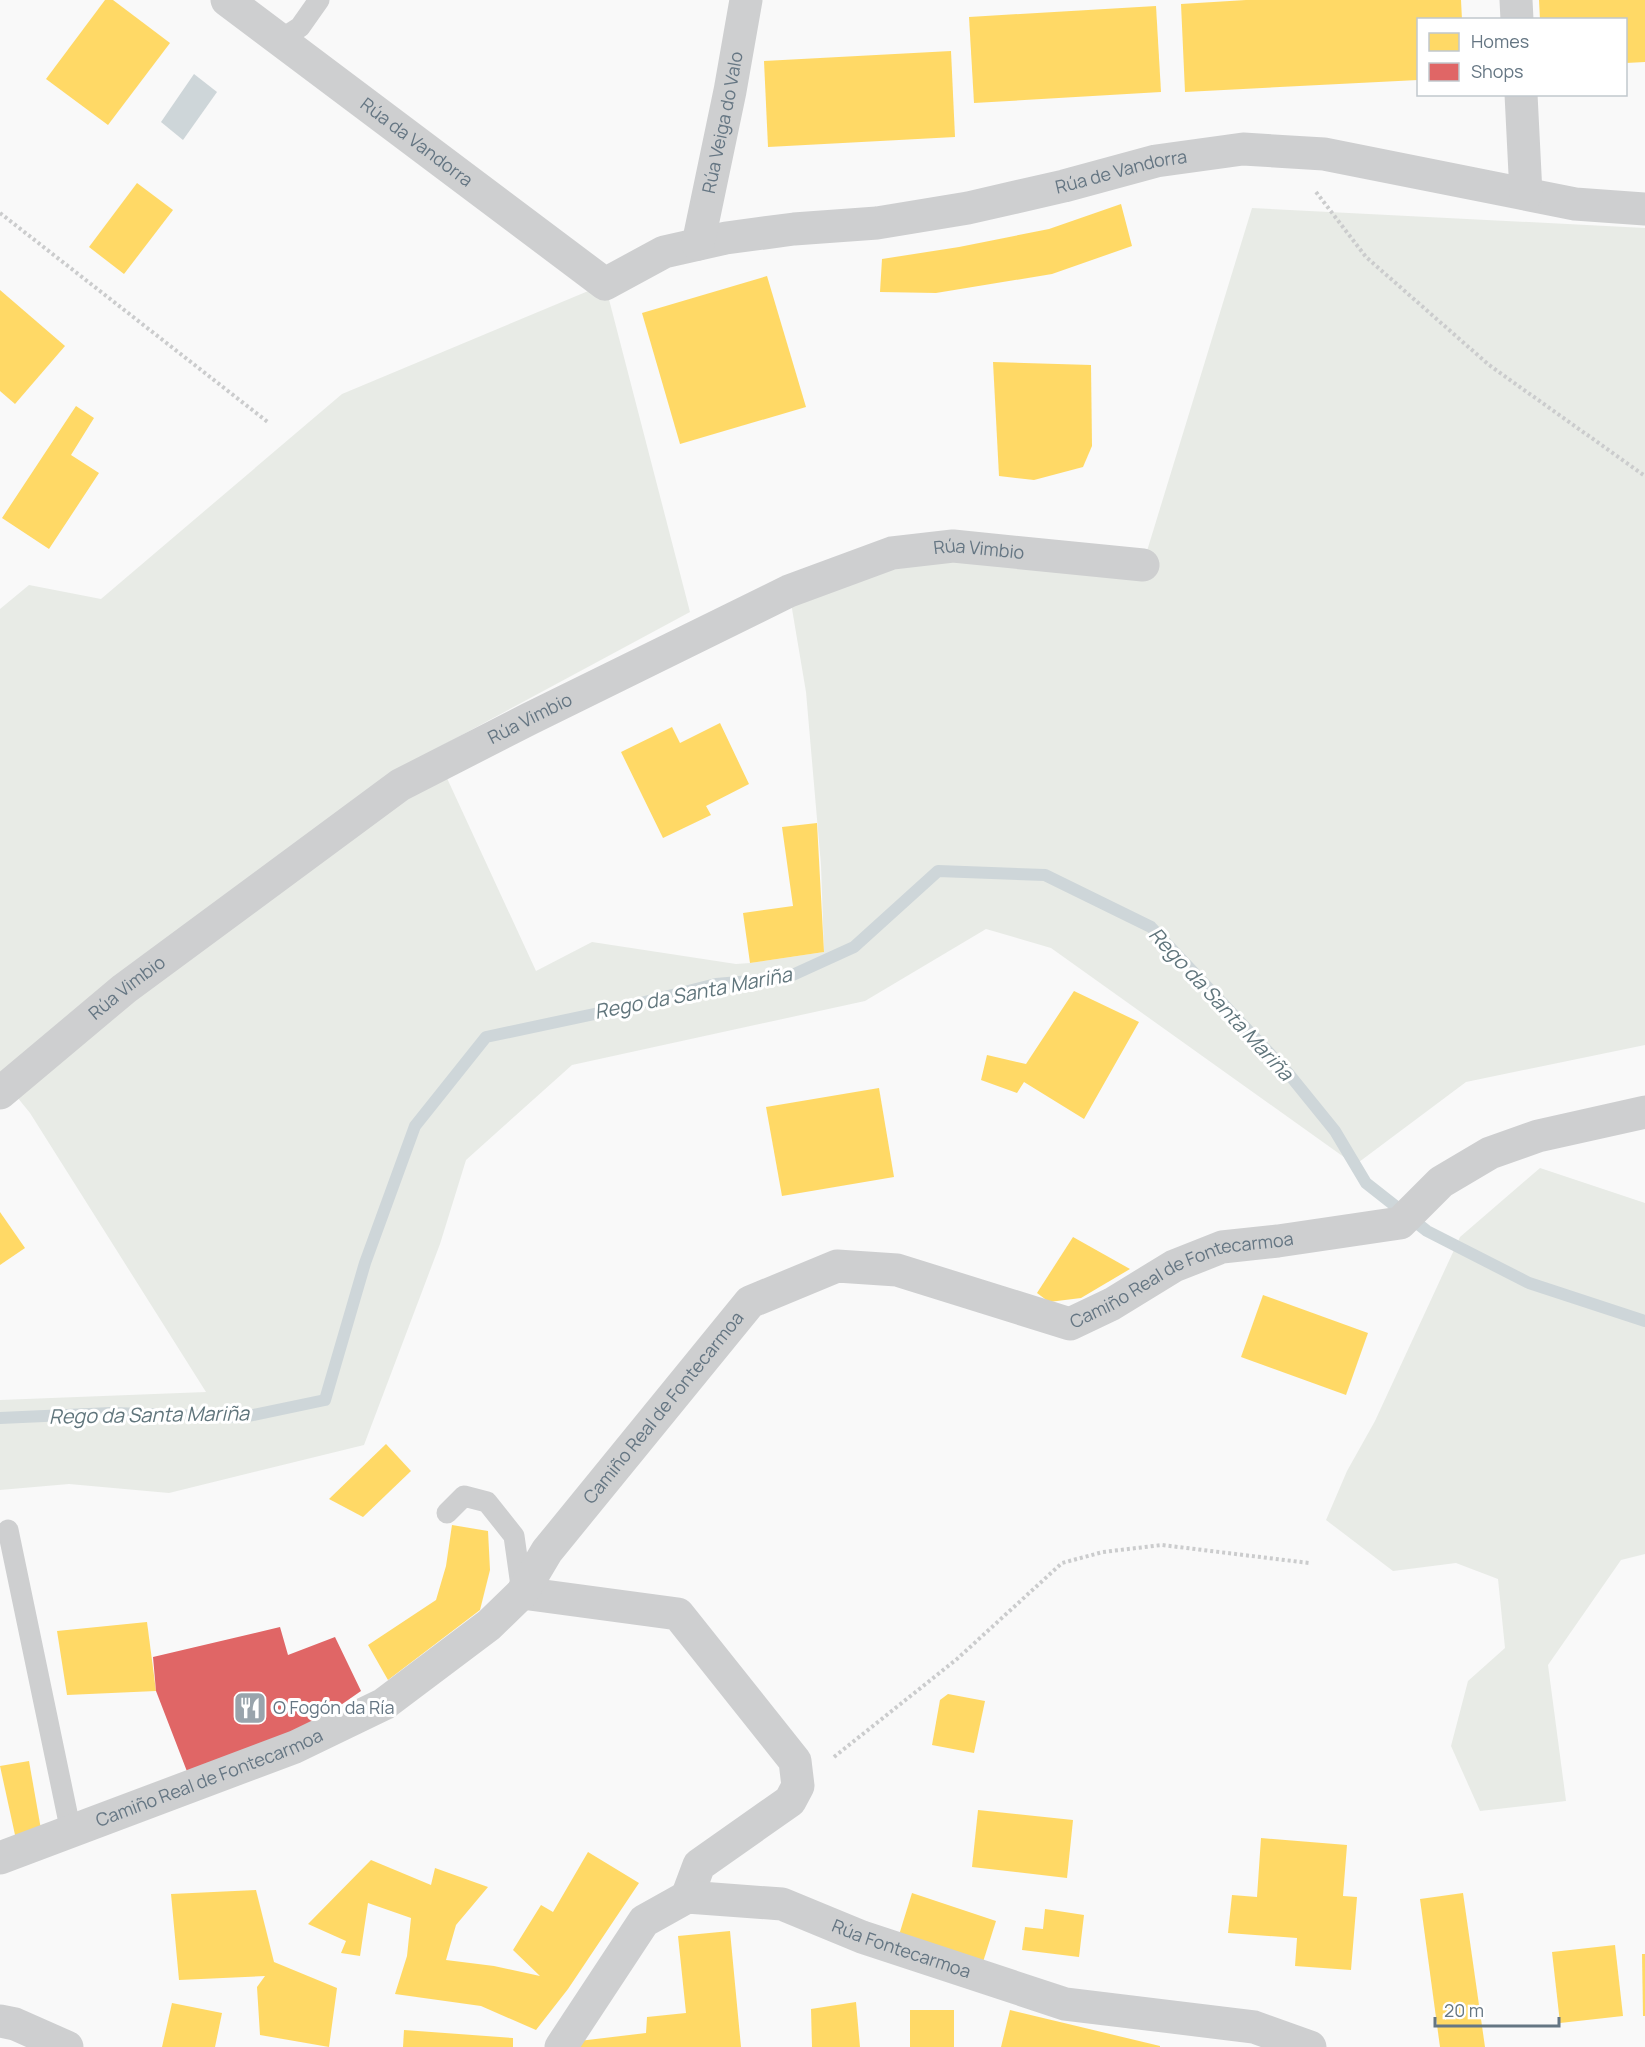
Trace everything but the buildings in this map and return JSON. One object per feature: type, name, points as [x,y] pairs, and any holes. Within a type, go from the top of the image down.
[{"type":"street","name":"Rúa da Vandorra","points":[[227,0],[605,284]]},
{"type":"street","name":"Rúa Veiga do Valo","points":[[698,244],[730,91],[746,0]]},
{"type":"street","points":[[1516,0],[1517,18]]},
{"type":"street","points":[[1521,96],[1526,194]]},
{"type":"street","name":"Rúa de Vandorra","points":[[605,284],[664,252],[726,238],[794,229],[877,223],[968,208],[1064,186],[1156,161],[1243,149],[1324,154],[1575,204],[1645,209]]},
{"type":"street","name":"Rúa Vimbio","points":[[0,1094],[124,989],[400,785],[529,718],[789,591],[892,553],[953,546],[1143,565]]},
{"type":"street","name":"Camiño Real de Fontecarmoa","points":[[0,1858],[295,1747],[384,1704],[489,1625],[522,1593],[547,1551],[750,1302],[837,1266],[897,1270],[1070,1324],[1112,1304],[1174,1266],[1222,1247],[1400,1224],[1441,1182],[1490,1153],[1538,1136],[1645,1112]]},
{"type":"street","points":[[522,1593],[678,1614],[795,1761],[798,1786],[790,1801],[699,1865],[687,1897],[644,1921],[561,2047]]},
{"type":"street","name":"Rúa Fontecarmoa","points":[[687,1897],[782,1904],[862,1937],[1065,2004],[1254,2027],[1310,2047]]},
{"type":"street","points":[[0,2021],[67,2047]]},
{"type":"lane","points":[[280,40],[300,27],[319,0]]},
{"type":"lane","points":[[447,1513],[464,1496],[487,1502],[514,1536],[522,1593]]},
{"type":"lane","points":[[8,1530],[71,1832]]},
{"type":"path","points":[[1285,152],[1366,257],[1489,365],[1645,476]]},
{"type":"path","points":[[0,213],[269,423]]},
{"type":"path","points":[[798,1786],[957,1659],[1062,1563],[1103,1552],[1162,1545],[1309,1563]]},
{"type":"shaded area","points":[[194,74],[217,92],[183,140],[161,122]]},
{"type":"shaded area","points":[[1252,208],[1645,228],[1645,1045],[1466,1082],[1355,1165],[1051,948],[986,929],[865,1001],[572,1065],[466,1160],[440,1244],[364,1445],[169,1493],[69,1484],[0,1490],[0,1400],[206,1392],[30,1113],[0,1076],[0,609],[29,585],[101,599],[342,394],[605,284],[690,612],[434,750],[536,971],[592,942],[736,964],[824,952],[821,865],[806,692],[789,591],[892,553],[1143,564]]},
{"type":"shaded area","points":[[1540,1168],[1645,1203],[1645,1554],[1621,1560],[1548,1665],[1566,1801],[1480,1811],[1451,1746],[1468,1681],[1505,1648],[1498,1579],[1456,1563],[1393,1571],[1326,1520],[1347,1471],[1375,1421],[1460,1237]]},
{"type":"waterway","name":"Rego da Santa Mariña","points":[[0,1418],[111,1413],[244,1417],[325,1400],[365,1263],[415,1126],[486,1037],[613,1010],[716,984],[786,978],[854,947],[938,871],[1045,875],[1151,927],[1288,1073],[1335,1131],[1366,1183],[1427,1231],[1529,1283],[1645,1321]]},
{"type":"place","name":"O Fogón da Ría","points":[[250,1708]]}]
